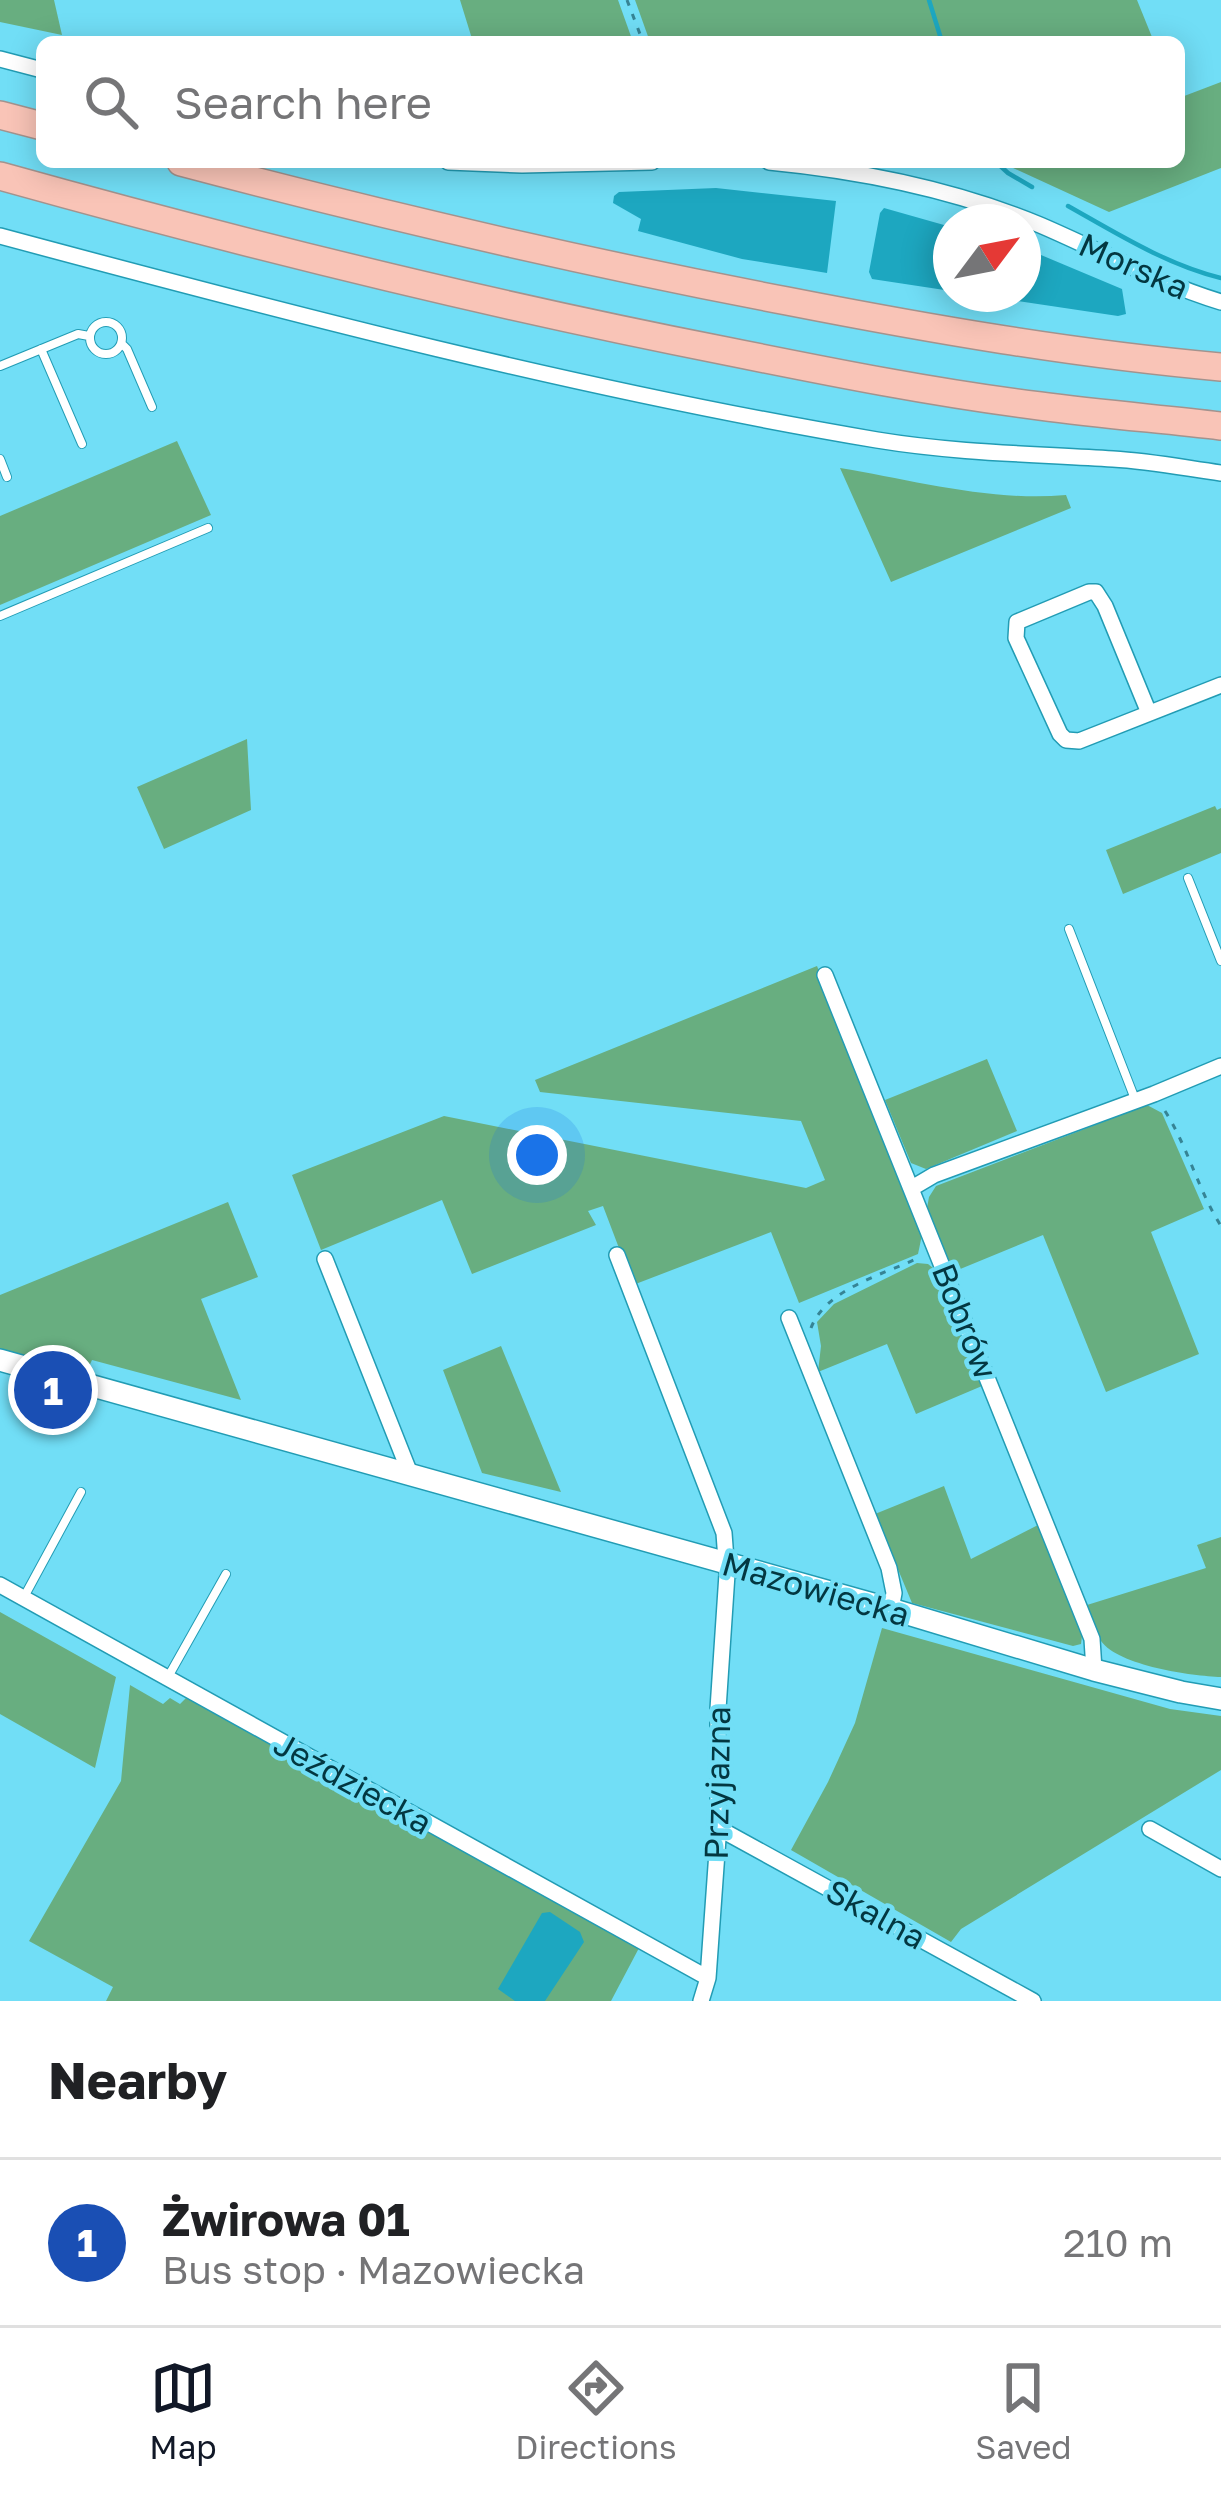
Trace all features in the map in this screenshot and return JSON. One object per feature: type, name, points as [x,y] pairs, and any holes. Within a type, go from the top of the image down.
[{"type":"highway","points":[[0,115],[36,124]]},
{"type":"highway","points":[[204,168],[609,266],[895,322],[1151,361],[1221,367]]},
{"type":"highway","points":[[0,176],[164,222],[596,326],[1015,402],[1221,426]]},
{"type":"street","points":[[0,59],[36,68]]},
{"type":"street","name":"Morska","points":[[815,168],[953,194],[1045,227],[1162,282],[1221,302]]},
{"type":"street","points":[[0,236],[413,345],[580,382],[920,446],[1117,459],[1221,473]]},
{"type":"street","points":[[1149,713],[1106,605],[1096,592],[1017,622],[1016,638],[1066,740],[1078,741],[1221,685]]},
{"type":"street","name":"Bobrów","points":[[825,975],[1092,1639],[1094,1670]]},
{"type":"street","points":[[912,1187],[934,1174],[1221,1066]]},
{"type":"street","name":"Przyjazna","points":[[617,1255],[722,1526],[727,1564],[718,1709],[718,1828],[708,1978],[701,2001]]},
{"type":"street","points":[[325,1259],[411,1476]]},
{"type":"street","points":[[789,1318],[889,1568],[892,1610]]},
{"type":"street","name":"Mazowiecka","points":[[0,1360],[1094,1670],[1221,1699]]},
{"type":"street","name":"Jeździecka","points":[[0,1586],[708,1978]]},
{"type":"street","name":"Skalna","points":[[718,1828],[1033,2001]]},
{"type":"street","points":[[1150,1829],[1221,1869]]},
{"type":"lane","points":[[89,336],[99,323],[118,328],[152,407]]},
{"type":"lane","points":[[0,366],[78,334],[89,336]]},
{"type":"lane","points":[[89,336],[99,353],[110,354],[121,344]]},
{"type":"lane","points":[[41,349],[82,444]]},
{"type":"lane","points":[[0,459],[7,477]]},
{"type":"lane","points":[[0,616],[208,527]]},
{"type":"lane","points":[[1188,878],[1221,961]]},
{"type":"lane","points":[[1069,929],[1135,1100]]},
{"type":"lane","points":[[23,1598],[81,1492]]},
{"type":"lane","points":[[166,1680],[226,1574]]},
{"type":"path","points":[[627,0],[641,36]]},
{"type":"path","points":[[1154,1094],[1221,1226]]},
{"type":"path","points":[[806,1360],[812,1322],[830,1300],[916,1259],[945,1270]]},
{"type":"green space","points":[[0,0],[54,0],[62,35],[0,22]]},
{"type":"green space","points":[[460,0],[618,0],[631,36],[471,36]]},
{"type":"green space","points":[[635,0],[1137,0],[1152,36],[648,36]]},
{"type":"green space","points":[[1221,82],[1221,168],[1109,212],[1013,168],[1185,168],[1185,96]]},
{"type":"green space","points":[[177,441],[211,515],[0,605],[0,516]]},
{"type":"green space","points":[[840,468],[981,493],[1066,495],[1071,508],[891,582]]},
{"type":"green space","points":[[247,739],[251,810],[164,849],[137,787]]},
{"type":"green space","points":[[1215,806],[1221,808],[1221,853],[1123,894],[1106,850]]},
{"type":"green space","points":[[817,966],[923,1230],[918,1254],[799,1303],[771,1232],[633,1285],[603,1206],[588,1211],[596,1225],[472,1274],[442,1200],[321,1250],[292,1175],[444,1116],[806,1188],[825,1180],[801,1121],[540,1092],[535,1080]]},
{"type":"green space","points":[[987,1059],[1017,1131],[926,1169],[911,1163],[885,1100]]},
{"type":"green space","points":[[1147,1105],[1162,1113],[1204,1209],[1151,1232],[1199,1354],[1106,1392],[1043,1235],[953,1272],[927,1208],[936,1186]]},
{"type":"green space","points":[[228,1202],[258,1277],[201,1299],[241,1400],[92,1360],[86,1373],[79,1374],[0,1351],[0,1295]]},
{"type":"green space","points":[[917,1263],[938,1272],[982,1386],[916,1414],[887,1344],[818,1372],[817,1322],[834,1304]]},
{"type":"green space","points":[[501,1346],[561,1492],[482,1473],[443,1370]]},
{"type":"green space","points":[[944,1486],[971,1559],[1038,1525],[1082,1636],[1081,1644],[1073,1646],[912,1603],[875,1514]]},
{"type":"green space","points":[[1221,1537],[1221,1677],[1139,1663],[1101,1641],[1087,1605],[1206,1568],[1197,1545]]},
{"type":"green space","points":[[0,1612],[116,1677],[95,1768],[0,1714]]},
{"type":"green space","points":[[882,1628],[1170,1709],[1221,1716],[1221,1770],[961,1929],[951,1942],[791,1850],[855,1723]]},
{"type":"green space","points":[[130,1685],[163,1704],[170,1698],[180,1704],[186,1698],[639,1948],[611,2001],[106,2001],[113,1987],[29,1941],[121,1781]]},
{"type":"water","points":[[716,188],[836,201],[827,273],[742,259],[638,231],[641,219],[613,203],[619,192]]},
{"type":"water","points":[[884,208],[933,222],[933,288],[872,279],[869,272]]},
{"type":"water","points":[[1041,255],[1122,289],[1126,314],[1041,304]]},
{"type":"water","points":[[550,1912],[580,1932],[584,1942],[545,2001],[515,2001],[498,1989],[542,1913]]},
{"type":"waterway","points":[[929,0],[940,36]]},
{"type":"waterway","points":[[1003,168],[1032,187]]},
{"type":"waterway","points":[[1068,206],[1162,257],[1221,278]]},
{"type":"place","name":"Żwirowa 01","points":[[53,1390]]}]
